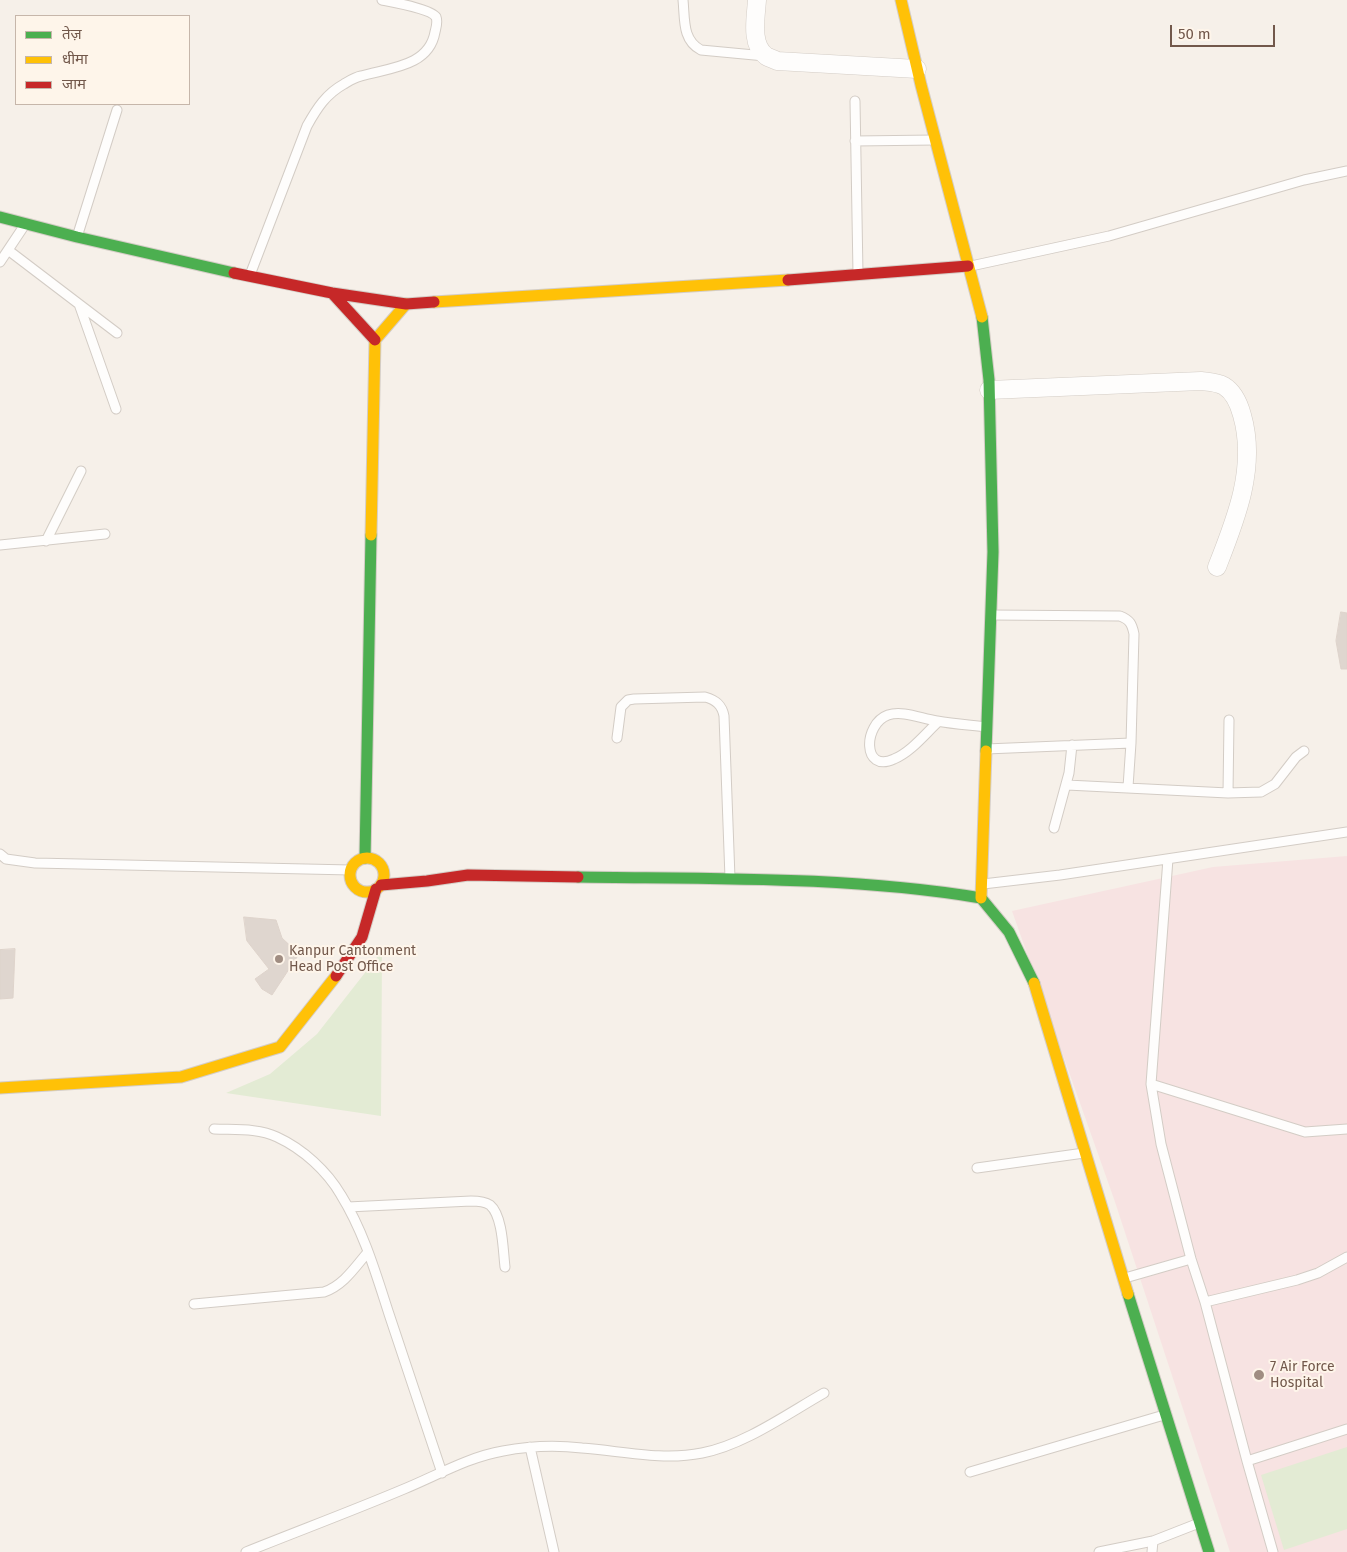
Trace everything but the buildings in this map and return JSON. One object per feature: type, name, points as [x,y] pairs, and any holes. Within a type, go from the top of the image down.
[{"type":"street","points":[[757,0],[755,38],[759,48],[766,56],[777,61],[917,69]]},
{"type":"street","points":[[901,0],[935,140],[984,323],[989,390],[993,552],[981,898]]},
{"type":"street","points":[[0,217],[249,277],[332,293],[406,304],[706,286],[968,266]]},
{"type":"street","points":[[332,293],[376,340]]},
{"type":"street","points":[[365,858],[376,340],[406,304]]},
{"type":"street","points":[[989,390],[1201,381],[1225,386],[1239,406],[1246,429],[1248,449],[1244,486],[1232,529],[1217,567]]},
{"type":"street","points":[[0,1088],[182,1076],[280,1047],[331,983],[362,937],[378,887],[384,879],[386,866],[372,858],[365,858],[354,864],[351,870],[356,893],[370,891],[378,887],[462,876],[787,880],[933,890],[981,898],[1010,932],[1034,982],[1208,1552]]},
{"type":"street","points":[[433,869],[462,876]]},
{"type":"street","points":[[348,934],[353,950]]},
{"type":"lane","points":[[249,277],[307,126],[327,95],[359,76],[412,62],[422,56],[430,46],[436,23],[433,14],[382,0]]},
{"type":"lane","points":[[684,0],[685,26],[688,39],[693,46],[701,50],[766,56]]},
{"type":"lane","points":[[855,101],[858,275]]},
{"type":"lane","points":[[77,237],[117,110]]},
{"type":"lane","points":[[856,141],[935,140]]},
{"type":"lane","points":[[968,266],[1109,236],[1304,180],[1347,170]]},
{"type":"lane","points":[[0,262],[26,224]]},
{"type":"lane","points":[[8,250],[117,333]]},
{"type":"lane","points":[[79,304],[116,409]]},
{"type":"lane","points":[[46,540],[81,471]]},
{"type":"lane","points":[[0,545],[105,534]]},
{"type":"lane","points":[[990,615],[1120,616],[1131,622],[1134,634],[1128,787]]},
{"type":"lane","points":[[617,738],[620,707],[628,700],[705,697],[715,700],[721,706],[724,716],[730,880]]},
{"type":"lane","points":[[938,722],[894,760],[883,762],[870,753],[869,743],[874,727],[882,718],[895,714],[904,714],[938,722],[987,727]]},
{"type":"lane","points":[[1228,793],[1229,720]]},
{"type":"lane","points":[[986,749],[1131,743]]},
{"type":"lane","points":[[1054,828],[1066,785],[1072,746]]},
{"type":"lane","points":[[1066,785],[1228,793],[1261,792],[1275,784],[1296,757],[1304,751]]},
{"type":"lane","points":[[981,884],[1060,875],[1347,832]]},
{"type":"lane","points":[[0,854],[6,859],[35,863],[351,870]]},
{"type":"lane","points":[[1168,859],[1151,1084],[1161,1144],[1273,1552]]},
{"type":"lane","points":[[1151,1084],[1305,1132],[1347,1129]]},
{"type":"lane","points":[[214,1129],[262,1132],[277,1137],[304,1154],[341,1194],[368,1252],[442,1473]]},
{"type":"lane","points":[[978,1168],[1086,1152]]},
{"type":"lane","points":[[348,1207],[483,1202],[496,1213],[505,1267]]},
{"type":"lane","points":[[194,1304],[324,1292],[342,1282],[368,1252]]},
{"type":"lane","points":[[1205,1302],[1298,1280],[1318,1273],[1347,1257]]},
{"type":"lane","points":[[1124,1278],[1192,1259]]},
{"type":"lane","points":[[246,1552],[442,1473],[502,1451],[530,1447],[561,1446],[649,1456],[676,1456],[702,1453],[719,1449],[749,1436],[824,1393]]},
{"type":"lane","points":[[970,1472],[1166,1415]]},
{"type":"lane","points":[[1247,1461],[1347,1429]]},
{"type":"lane","points":[[530,1447],[554,1552]]},
{"type":"lane","points":[[1099,1552],[1153,1541],[1200,1523]]},
{"type":"lane","points":[[1152,1552],[1153,1541]]},
{"type":"shaded area","name":"7 Air Force Hospital","points":[[1347,856],[1347,1552],[1230,1552],[1114,1199],[1012,911],[1213,867]]},
{"type":"green space","points":[[382,951],[381,1116],[226,1093],[270,1074],[317,1034]]},
{"type":"green space","points":[[1347,1447],[1347,1529],[1284,1550],[1261,1475]]},
{"type":"traffic: fast","points":[[0,217],[77,237],[234,273]]},
{"type":"traffic: fast","points":[[982,317],[989,380],[993,552],[986,751]]},
{"type":"traffic: fast","points":[[365,858],[371,535]]},
{"type":"traffic: fast","points":[[578,877],[830,882],[931,891],[981,898],[1009,932],[1034,983]]},
{"type":"traffic: fast","points":[[1128,1294],[1209,1552]]},
{"type":"traffic: slow","points":[[901,0],[921,85],[982,317]]},
{"type":"traffic: slow","points":[[434,302],[788,280]]},
{"type":"traffic: slow","points":[[371,535],[375,340],[406,304]]},
{"type":"traffic: slow","points":[[981,898],[986,751]]},
{"type":"traffic: slow","points":[[367,858],[379,863],[384,875],[379,887],[367,892],[355,887],[350,875],[355,863],[367,858]]},
{"type":"traffic: slow","points":[[0,1088],[181,1077],[280,1047],[336,976]]},
{"type":"traffic: slow","points":[[1034,983],[1128,1294]]},
{"type":"traffic: jam","points":[[788,280],[968,266]]},
{"type":"traffic: jam","points":[[234,273],[332,293],[406,304],[434,302]]},
{"type":"traffic: jam","points":[[332,293],[375,340]]},
{"type":"traffic: jam","points":[[381,885],[468,875],[578,877]]},
{"type":"traffic: jam","points":[[336,976],[362,937],[376,889]]},
{"type":"place","name":"Kanpur Cantonment Head Post Office","points":[[279,959]]},
{"type":"place","name":"7 Air Force Hospital","points":[[1259,1375]]}]
